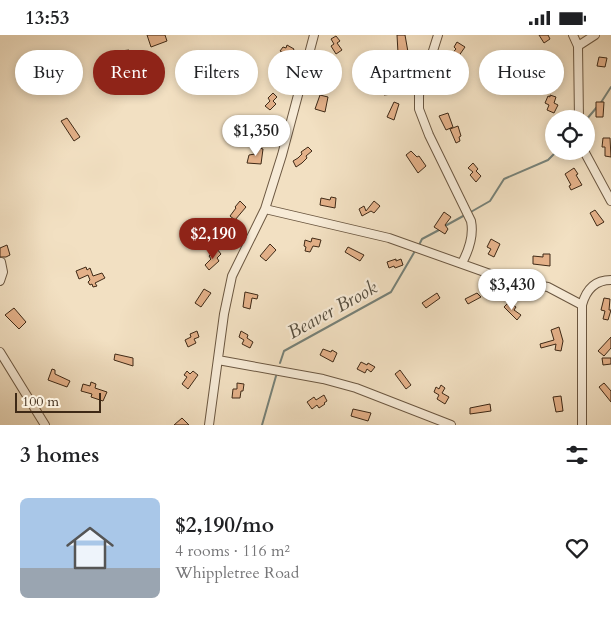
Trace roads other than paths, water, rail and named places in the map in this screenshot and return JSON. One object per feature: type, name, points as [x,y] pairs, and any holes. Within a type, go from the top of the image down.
[{"type":"street","points":[[209,425],[224,314],[232,276],[265,209],[282,155],[314,35]]},
{"type":"street","points":[[438,35],[419,95],[419,109],[429,135],[471,221],[471,243],[462,263]]},
{"type":"street","points":[[574,35],[578,46],[579,110]]},
{"type":"street","points":[[578,46],[595,35]]},
{"type":"street","points":[[589,160],[611,201]]},
{"type":"street","points":[[265,209],[389,238],[507,280],[548,287],[582,305]]},
{"type":"street","points":[[0,262],[3,272],[0,281]]},
{"type":"street","points":[[582,425],[582,305],[592,286],[601,281],[611,280]]},
{"type":"street","points":[[0,352],[45,425],[49,425]]},
{"type":"street","points":[[218,360],[323,379],[356,388],[451,425]]},
{"type":"waterway","name":"Beaver Brook","points":[[600,104],[611,87]]},
{"type":"waterway","name":"Beaver Brook","points":[[469,213],[490,201],[504,179],[548,160]]},
{"type":"waterway","name":"Beaver Brook","points":[[445,226],[465,215]]},
{"type":"waterway","name":"Beaver Brook","points":[[418,247],[422,239],[439,230]]},
{"type":"waterway","name":"Beaver Brook","points":[[280,363],[284,351],[391,292],[415,251]]},
{"type":"waterway","name":"Beaver Brook","points":[[262,425],[276,376]]}]
